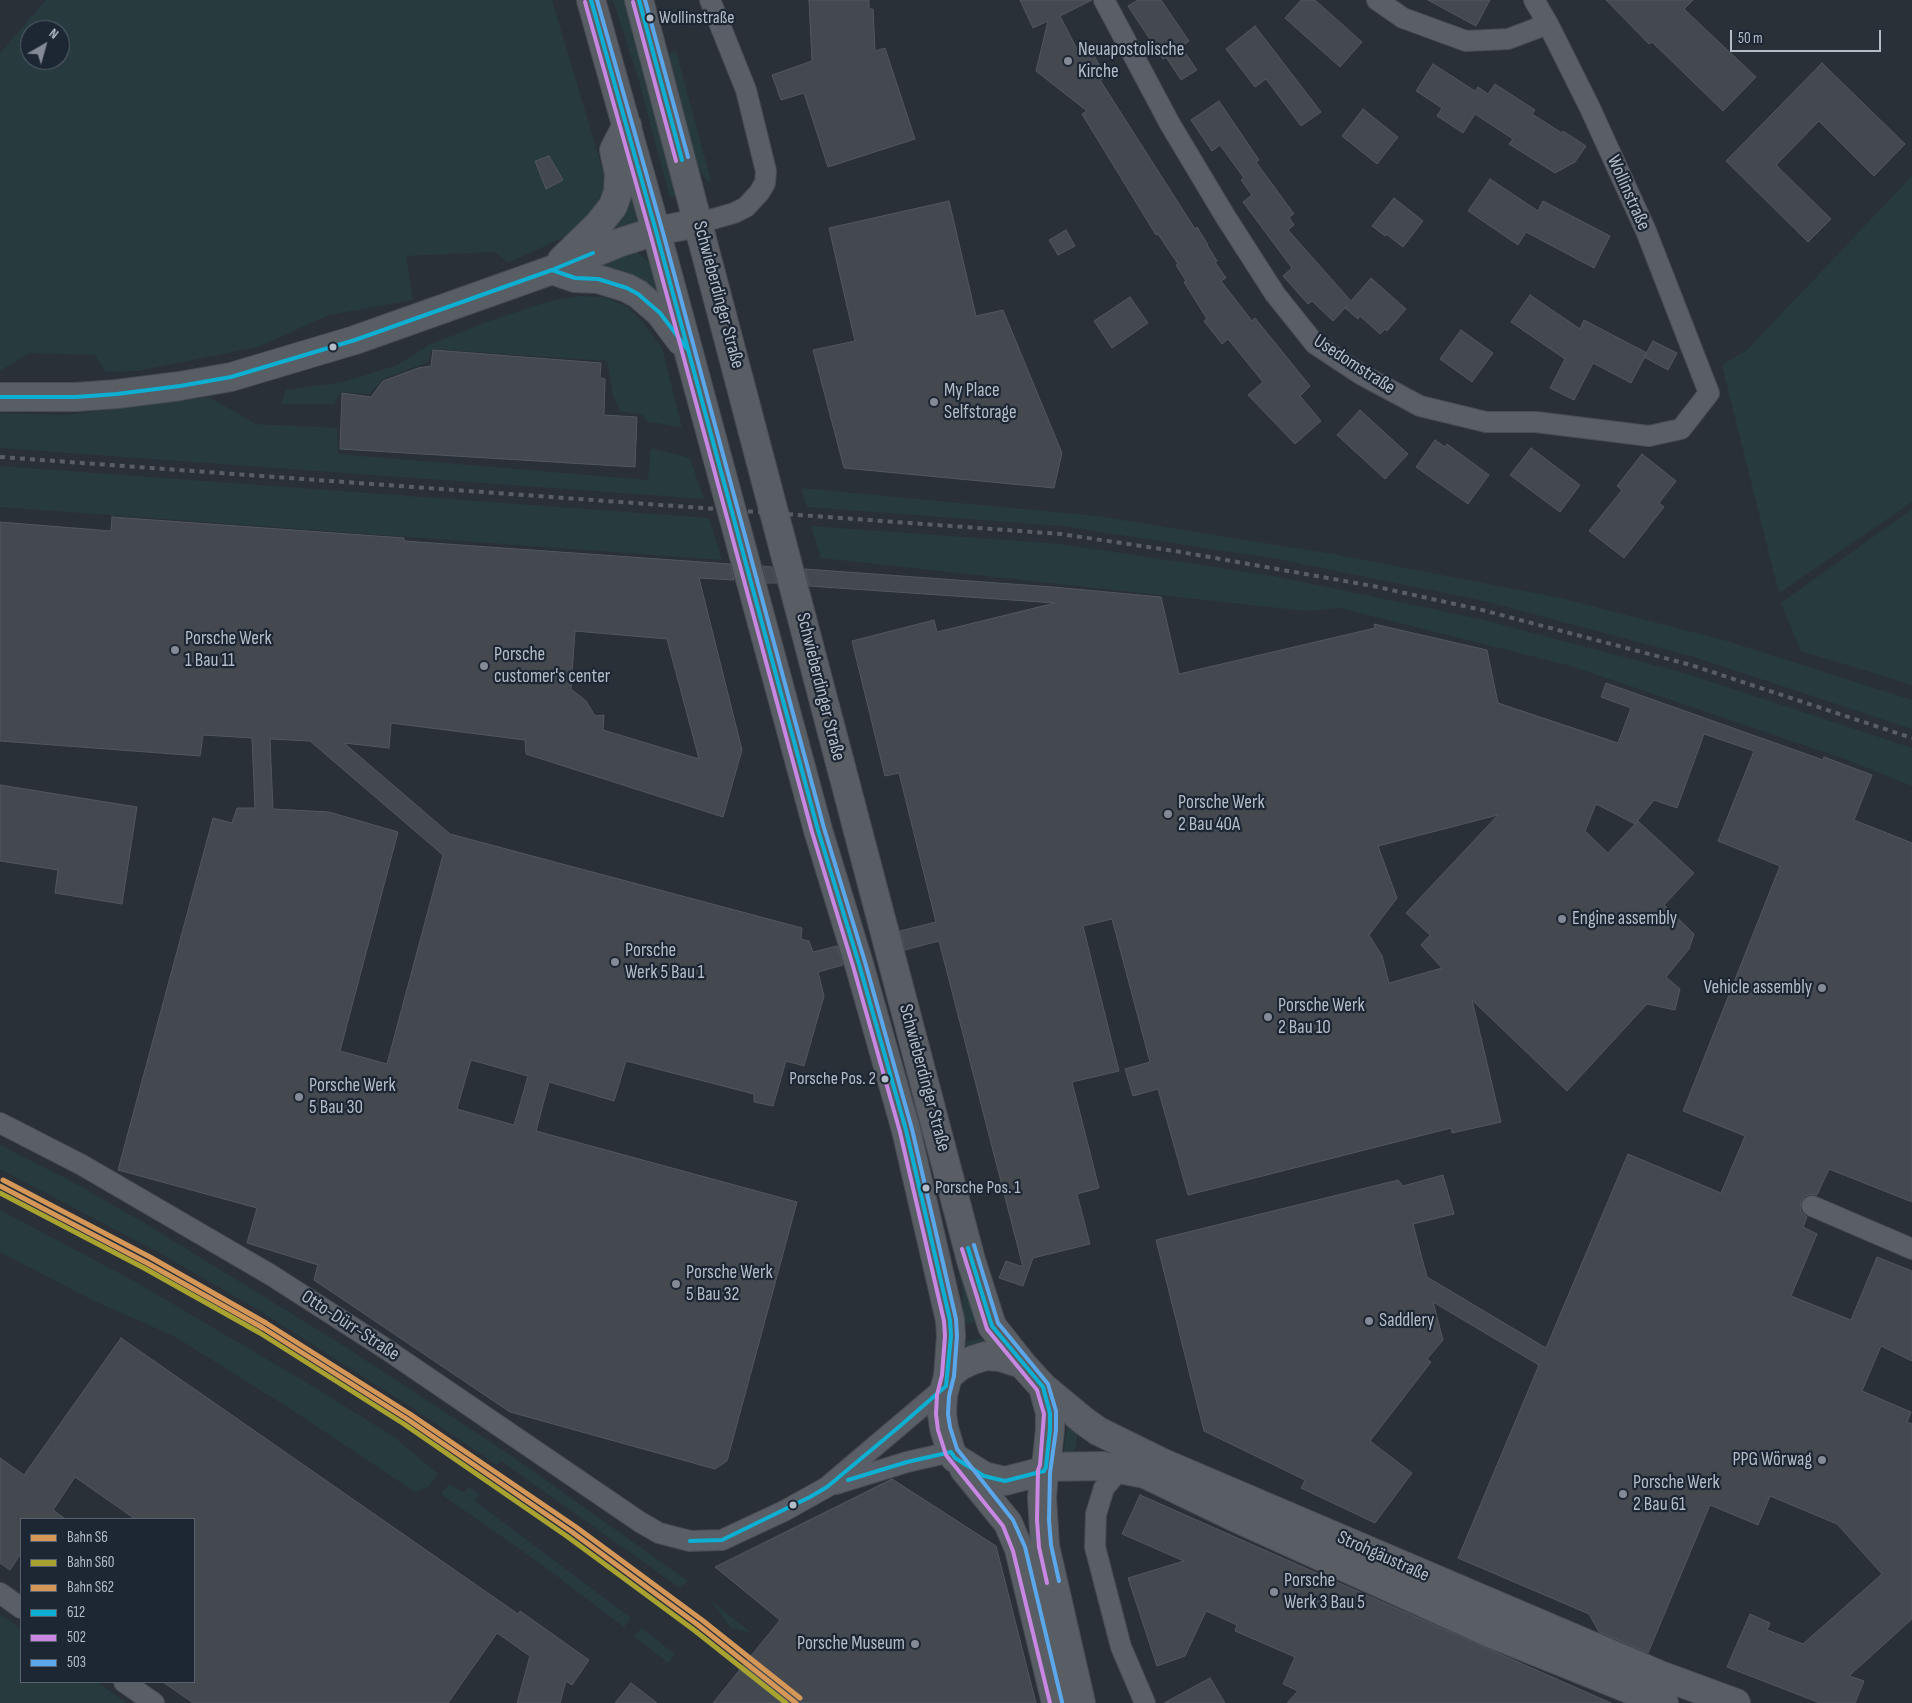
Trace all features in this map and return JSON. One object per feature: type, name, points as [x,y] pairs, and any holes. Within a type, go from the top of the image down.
[{"type":"main road","name":"Schwieberdinger Straße","points":[[591,0],[656,231],[818,830],[906,1130],[950,1320],[951,1336],[947,1381]]},
{"type":"main road","name":"Schwieberdinger Straße","points":[[639,0],[971,1260],[992,1326],[1022,1364]]},
{"type":"main road","points":[[552,270],[599,224],[613,206],[618,192],[619,174],[614,150],[627,125]]},
{"type":"main road","points":[[0,397],[68,398],[117,394],[231,377],[355,340],[552,270],[618,243],[656,231],[699,224]]},
{"type":"main road","points":[[552,270],[575,278],[598,279],[627,288],[638,294],[660,313],[688,351]]},
{"type":"main road","points":[[1056,1703],[1019,1549],[1008,1523],[953,1455],[944,1428],[942,1414],[947,1381],[960,1366],[986,1356],[1000,1357],[1022,1364],[1043,1387],[1050,1413],[1042,1498],[1045,1546],[1080,1703]]},
{"type":"main road","name":"Strohgäustraße","points":[[1043,1387],[1066,1408],[1098,1431],[1163,1463],[1651,1671],[1736,1703]]},
{"type":"main road","points":[[953,1455],[984,1476],[1005,1481],[1045,1469]]},
{"type":"main road","name":"Strohgäustraße","points":[[1045,1469],[1103,1466],[1145,1474],[1232,1516],[1490,1633],[1664,1703]]},
{"type":"street","points":[[699,224],[734,213],[746,207],[759,193],[765,183],[766,172],[746,90],[710,0]]},
{"type":"street","name":"Usedomstraße","points":[[1104,0],[1170,124],[1228,221],[1275,294],[1315,344],[1362,375],[1420,406],[1486,422],[1536,422],[1649,436],[1681,429],[1709,393]]},
{"type":"street","points":[[1377,0],[1403,18],[1466,41],[1508,40],[1548,24]]},
{"type":"street","name":"Wollinstraße","points":[[1534,0],[1590,108],[1646,231],[1709,393]]},
{"type":"street","name":"Otto-Dürr-Straße","points":[[0,1124],[82,1165],[271,1276],[383,1346],[640,1522],[658,1532],[690,1541],[722,1540],[784,1511],[827,1487]]},
{"type":"street","points":[[1812,1206],[1912,1248]]},
{"type":"street","points":[[827,1487],[947,1381]]},
{"type":"street","points":[[827,1487],[906,1462],[953,1455]]},
{"type":"street","points":[[1120,1468],[1104,1488],[1096,1514],[1095,1547],[1121,1647],[1145,1703]]},
{"type":"street","points":[[0,1593],[20,1607]]},
{"type":"street","points":[[125,1683],[154,1703]]},
{"type":"green space","points":[[46,0],[552,0],[607,184],[582,229],[508,263],[495,252],[406,256],[413,300],[329,315],[258,347],[137,371],[106,372],[95,355],[29,353],[0,371],[0,53],[20,30],[20,70],[70,70],[70,20],[29,20]]},
{"type":"green space","points":[[613,0],[625,0],[678,195],[670,198],[639,81]]},
{"type":"green space","points":[[676,51],[711,181],[708,182],[701,173],[695,157],[668,53]]},
{"type":"green space","points":[[1912,176],[1912,502],[1779,593],[1722,365],[1747,350]]},
{"type":"green space","points":[[628,195],[633,195],[638,218],[634,224],[622,232],[616,225],[624,211]]},
{"type":"green space","points":[[637,252],[649,262],[660,296],[592,267]]},
{"type":"green space","points":[[577,296],[604,297],[628,307],[647,327],[662,348],[682,428],[646,421],[643,415],[620,411],[613,395],[607,361],[432,349],[428,362],[383,379],[370,394],[340,392],[334,404],[281,404],[286,390],[343,382],[397,365],[429,345],[484,323],[547,302]]},
{"type":"green space","points":[[209,397],[256,424],[337,428],[338,454],[648,480],[651,448],[690,458],[704,499],[0,448],[0,413],[66,415]]},
{"type":"green space","points":[[0,466],[709,518],[722,560],[0,507]]},
{"type":"green space","points":[[801,488],[1097,516],[1333,554],[1561,598],[1727,641],[1912,700],[1912,729],[1694,657],[1484,601],[1277,559],[1062,526],[807,507]]},
{"type":"green space","points":[[1912,509],[1912,685],[1801,651],[1781,603]]},
{"type":"green space","points":[[811,526],[1061,544],[1274,576],[1480,619],[1688,674],[1912,748],[1912,786],[1845,759],[1571,666],[1340,608],[1306,611],[821,558]]},
{"type":"green space","points":[[0,1145],[71,1181],[146,1224],[336,1341],[506,1452],[688,1581],[680,1588],[501,1461],[497,1465],[414,1409],[260,1311],[154,1250],[0,1169]]},
{"type":"green space","points":[[0,1210],[134,1281],[314,1387],[394,1437],[438,1474],[428,1487],[415,1492],[289,1408],[174,1336],[96,1302],[0,1252]]},
{"type":"green space","points":[[959,1253],[982,1320],[964,1325],[962,1287],[954,1254]]},
{"type":"green space","points":[[992,1336],[998,1345],[962,1354],[964,1342]]},
{"type":"green space","points":[[1069,1417],[1079,1424],[1074,1456],[1062,1459]]},
{"type":"green space","points":[[449,1484],[463,1492],[469,1487],[479,1494],[475,1501],[631,1618],[624,1627],[545,1567],[441,1494]]},
{"type":"green space","points":[[710,1600],[752,1633],[731,1628]]},
{"type":"green space","points":[[0,1614],[20,1628],[20,1683],[98,1683],[127,1703],[0,1703]]},
{"type":"green space","points":[[641,1628],[675,1654],[668,1663],[634,1636]]},
{"type":"building","points":[[809,0],[869,0],[869,9],[873,9],[875,51],[885,48],[915,139],[828,167],[804,93],[781,100],[772,75],[812,61]]},
{"type":"building","points":[[1020,0],[1092,0],[1060,16],[1078,51],[1088,45],[1106,77],[1100,80],[1195,229],[1197,227],[1208,245],[1217,261],[1215,262],[1226,278],[1221,281],[1252,321],[1255,318],[1310,386],[1300,396],[1321,421],[1295,444],[1248,395],[1263,382],[1228,339],[1222,344],[1204,321],[1207,319],[1184,282],[1186,281],[1176,265],[1178,264],[1158,234],[1156,235],[1082,114],[1087,111],[1036,71],[1048,21],[1033,28]]},
{"type":"building","points":[[1138,0],[1161,0],[1189,41],[1181,47],[1197,70],[1181,80],[1166,57],[1163,59],[1128,6]]},
{"type":"building","points":[[1301,0],[1315,0],[1362,42],[1340,67],[1285,18]]},
{"type":"building","points":[[1428,0],[1490,0],[1476,26]]},
{"type":"building","points":[[1606,0],[1693,0],[1684,9],[1756,77],[1723,111],[1652,42],[1649,44]]},
{"type":"building","points":[[1255,26],[1321,112],[1301,126],[1266,79],[1255,87],[1226,49]]},
{"type":"building","points":[[1822,63],[1905,144],[1874,176],[1819,121],[1776,165],[1831,219],[1808,242],[1726,161]]},
{"type":"building","points":[[1433,64],[1475,91],[1478,87],[1488,94],[1495,84],[1535,110],[1532,114],[1586,146],[1575,162],[1555,173],[1509,144],[1513,139],[1475,114],[1463,133],[1437,116],[1442,108],[1416,91]]},
{"type":"building","points":[[1219,101],[1259,160],[1256,162],[1294,214],[1289,217],[1294,225],[1288,230],[1351,301],[1371,278],[1406,309],[1387,331],[1385,329],[1380,334],[1360,316],[1358,319],[1345,308],[1333,321],[1312,301],[1308,304],[1283,276],[1292,268],[1243,202],[1252,195],[1241,180],[1244,178],[1220,145],[1212,151],[1191,120]]},
{"type":"building","points":[[1363,109],[1398,137],[1377,164],[1342,136]]},
{"type":"building","points":[[549,156],[563,180],[546,189],[535,161]]},
{"type":"building","points":[[1490,179],[1538,211],[1543,201],[1610,236],[1594,268],[1526,232],[1518,245],[1468,211]]},
{"type":"building","points":[[1394,198],[1423,221],[1403,247],[1372,226]]},
{"type":"building","name":"My Place Selfstorage","points":[[949,201],[976,316],[1003,310],[1062,453],[1054,488],[844,468],[813,350],[855,341],[829,228]]},
{"type":"building","points":[[1066,230],[1075,246],[1058,255],[1049,240]]},
{"type":"building","points":[[1530,295],[1580,329],[1584,320],[1647,353],[1631,383],[1593,363],[1574,400],[1550,388],[1565,359],[1511,322]]},
{"type":"building","points":[[1130,297],[1148,323],[1112,348],[1094,321]]},
{"type":"building","points":[[1461,330],[1493,353],[1472,382],[1440,359]]},
{"type":"building","points":[[1653,341],[1677,353],[1668,370],[1644,357]]},
{"type":"building","points":[[433,350],[601,363],[600,378],[605,379],[604,415],[637,417],[635,467],[340,449],[342,393],[371,397],[383,381],[418,368],[431,366]]},
{"type":"building","points":[[1360,410],[1408,454],[1385,479],[1337,435]]},
{"type":"building","points":[[1435,440],[1445,447],[1447,444],[1489,475],[1468,504],[1416,467]]},
{"type":"building","points":[[1531,448],[1580,485],[1560,512],[1510,475]]},
{"type":"building","points":[[1642,454],[1676,481],[1659,503],[1664,507],[1624,558],[1589,531],[1622,490],[1617,486]]},
{"type":"building","points":[[112,517],[404,538],[404,541],[730,564],[734,580],[699,578],[742,750],[723,817],[526,754],[525,740],[391,723],[389,748],[344,743],[450,834],[802,928],[801,939],[809,941],[813,952],[837,946],[843,965],[818,972],[824,996],[804,1066],[786,1061],[773,1106],[754,1102],[754,1094],[626,1061],[614,1101],[549,1082],[536,1131],[797,1202],[727,1461],[715,1469],[510,1412],[314,1280],[318,1265],[247,1243],[257,1208],[118,1170],[213,818],[232,823],[237,808],[255,808],[252,738],[203,735],[200,756],[0,741],[0,522],[111,531]],"holes":[[[575,631],[667,639],[699,759],[603,730],[604,715],[595,716],[586,701],[571,689]],[[270,739],[310,741],[443,855],[387,1064],[340,1051],[398,832],[329,812],[273,809]],[[471,1060],[528,1076],[514,1125],[457,1109]]]},
{"type":"building","points":[[763,566],[772,567],[777,583],[767,583]]},
{"type":"building","points":[[805,569],[1053,587],[1161,597],[1179,674],[1375,628],[1374,624],[1487,650],[1498,703],[1618,743],[1631,708],[1601,697],[1606,683],[1823,760],[1824,757],[1872,775],[1854,820],[1912,843],[1912,1202],[1829,1169],[1817,1195],[1805,1196],[1801,1202],[1800,1208],[1802,1213],[1807,1217],[1803,1227],[1817,1234],[1791,1296],[1851,1320],[1877,1257],[1912,1271],[1912,1361],[1881,1346],[1862,1391],[1911,1412],[1907,1422],[1912,1424],[1912,1619],[1849,1676],[1864,1681],[1855,1703],[1820,1703],[1727,1667],[1750,1614],[1770,1623],[1767,1630],[1803,1644],[1882,1574],[1837,1524],[1770,1496],[1758,1525],[1710,1505],[1648,1653],[1599,1632],[1589,1614],[1458,1558],[1539,1365],[1433,1302],[1443,1340],[1427,1359],[1431,1362],[1370,1441],[1412,1473],[1375,1523],[1301,1488],[1305,1480],[1204,1431],[1156,1240],[1398,1180],[1403,1186],[1443,1175],[1454,1214],[1413,1224],[1427,1277],[1546,1348],[1628,1154],[1721,1193],[1745,1136],[1683,1111],[1780,866],[1718,841],[1754,751],[1704,734],[1677,808],[1654,800],[1635,824],[1638,821],[1694,873],[1664,905],[1694,934],[1689,949],[1666,977],[1680,989],[1675,1010],[1647,1004],[1567,1091],[1472,1000],[1501,1122],[1452,1133],[1451,1128],[1188,1195],[1158,1089],[1133,1096],[1125,1069],[1150,1062],[1112,919],[1083,926],[1119,1071],[1072,1082],[1099,1188],[1077,1194],[1090,1244],[1033,1258],[1023,1286],[999,1278],[1006,1261],[1023,1267],[939,941],[905,950],[900,931],[936,922],[899,773],[885,776],[852,641],[934,620],[937,632],[1055,603],[809,586]],"holes":[[[1596,804],[1635,824],[1608,853],[1585,831]],[[1498,815],[1406,913],[1430,935],[1421,945],[1442,968],[1389,983],[1382,956],[1369,935],[1397,898],[1378,846]]]},
{"type":"building","points":[[0,785],[137,807],[122,904],[55,893],[58,870],[0,861]]},
{"type":"building","points":[[121,1338],[518,1614],[520,1611],[589,1660],[572,1685],[566,1681],[560,1703],[517,1703],[530,1656],[497,1633],[448,1703],[193,1703],[164,1683],[195,1683],[195,1518],[134,1518],[75,1477],[53,1510],[64,1518],[20,1518],[20,1555],[10,1570],[0,1563],[0,1458],[24,1475]]},
{"type":"building","name":"Porsche Museum","points":[[892,1479],[996,1546],[1036,1703],[713,1703],[780,1620],[715,1567]]},
{"type":"building","name":"Porsche Werk 3 Bau 5","points":[[1140,1495],[1611,1703],[1287,1703],[1298,1691],[1283,1684],[1295,1657],[1235,1631],[1237,1625],[1206,1611],[1185,1656],[1157,1666],[1128,1578],[1184,1561],[1122,1534]]},
{"type":"building","points":[[1210,1678],[1225,1703],[1164,1703]]},
{"type":"building","points":[[631,1683],[657,1703],[615,1703]]},
{"type":"railway","points":[[0,457],[1061,534],[1181,552],[1373,586],[1482,610],[1691,665],[1912,738]]},
{"type":"rail line","name":"S62","points":[[3,1180],[150,1257],[266,1323],[410,1414],[576,1527],[702,1620],[800,1698]]},
{"type":"rail line","name":"S6","points":[[0,1186],[147,1263],[263,1328],[407,1419],[572,1532],[698,1625],[796,1703]]},
{"type":"rail line","name":"S60","points":[[0,1193],[144,1268],[260,1333],[404,1424],[568,1537],[694,1630],[786,1703]]},
{"type":"transit line","name":"612","points":[[591,0],[656,231],[818,830],[859,964],[906,1130],[950,1320],[951,1336],[946,1386],[900,1426],[827,1487],[810,1497],[722,1540],[690,1541]]},
{"type":"transit line","name":"503","points":[[597,0],[662,229],[824,828],[865,962],[912,1129],[956,1319],[957,1336],[954,1376],[949,1396],[948,1414],[950,1427],[957,1449],[1013,1520],[1025,1547],[1062,1702]]},
{"type":"transit line","name":"612","points":[[639,0],[682,160]]},
{"type":"transit line","name":"503","points":[[645,0],[688,157]]},
{"type":"transit line","name":"502","points":[[585,2],[650,233],[812,832],[853,966],[900,1132],[944,1321],[945,1336],[942,1375],[937,1395],[936,1414],[938,1430],[946,1455],[1003,1526],[1013,1551],[1050,1703]]},
{"type":"transit line","name":"502","points":[[633,2],[676,161]]},
{"type":"transit line","name":"612","points":[[0,397],[76,397],[117,394],[231,377],[355,340],[552,270],[593,253]]},
{"type":"transit line","name":"612","points":[[552,270],[575,278],[598,279],[627,288],[638,294],[660,313],[688,350]]},
{"type":"transit line","name":"503","points":[[974,1245],[998,1323],[1048,1384],[1056,1411],[1056,1430],[1050,1473],[1049,1520],[1051,1545],[1059,1581]]},
{"type":"transit line","name":"612","points":[[968,1248],[992,1326],[1043,1387],[1050,1413],[1050,1429],[1044,1471]]},
{"type":"transit line","name":"502","points":[[962,1249],[987,1329],[1037,1390],[1044,1414],[1038,1470],[1037,1520],[1039,1547],[1047,1583]]},
{"type":"transit line","name":"612","points":[[951,1452],[955,1458],[984,1476],[1005,1481],[1044,1471]]},
{"type":"transit line","name":"612","points":[[848,1480],[907,1462],[951,1452]]},
{"type":"place","name":"Wollinstraße","points":[[650,18]]},
{"type":"place","name":"Neuapostolische Kirche","points":[[1068,61]]},
{"type":"place","name":"My Place Selfstorage","points":[[934,402]]},
{"type":"place","name":"Porsche Werk 1 Bau 11","points":[[175,650]]},
{"type":"place","name":"Porsche customer's center","points":[[484,666]]},
{"type":"place","name":"Porsche Werk 2 Bau 40A","points":[[1168,814]]},
{"type":"place","name":"Engine assembly","points":[[1562,919]]},
{"type":"place","name":"Porsche Werk 5 Bau 1","points":[[615,962]]},
{"type":"place","name":"Vehicle assembly","points":[[1822,988]]},
{"type":"place","name":"Porsche Werk 2 Bau 10","points":[[1268,1017]]},
{"type":"place","name":"Porsche Pos. 2","points":[[885,1079]]},
{"type":"place","name":"Porsche Werk 5 Bau 30","points":[[299,1097]]},
{"type":"place","name":"Porsche Pos. 1","points":[[926,1188]]},
{"type":"place","name":"Porsche Werk 5 Bau 32","points":[[676,1284]]},
{"type":"place","name":"Saddlery","points":[[1369,1321]]},
{"type":"place","name":"PPG Wörwag","points":[[1822,1460]]},
{"type":"place","name":"Porsche Werk 2 Bau 61","points":[[1623,1494]]},
{"type":"place","name":"Porsche Werk 3 Bau 5","points":[[1274,1592]]},
{"type":"place","name":"Porsche Museum","points":[[915,1644]]}]
